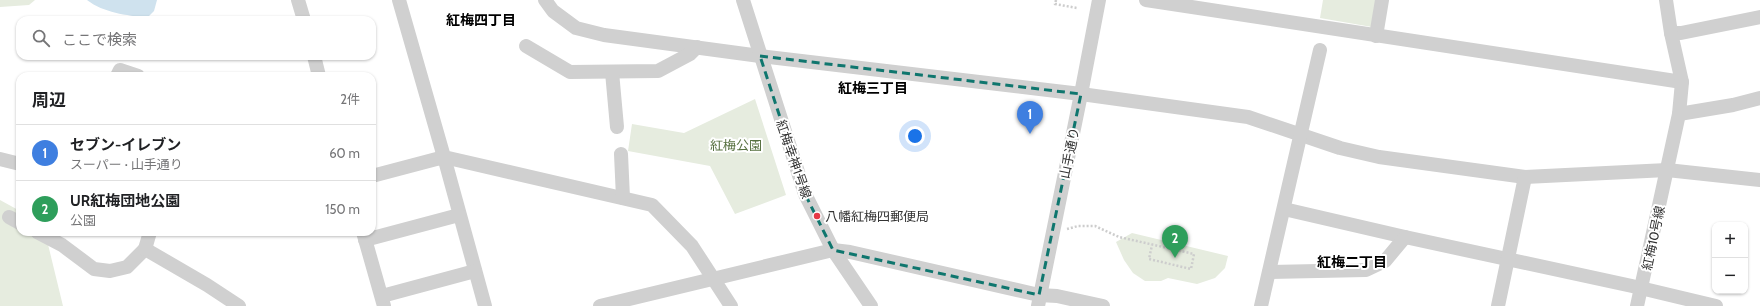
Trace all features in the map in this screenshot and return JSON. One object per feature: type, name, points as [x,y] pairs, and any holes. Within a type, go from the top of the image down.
[{"type":"street","points":[[298,0],[303,16]]},
{"type":"street","points":[[399,0],[444,157],[484,306]]},
{"type":"street","points":[[545,0],[553,12],[576,28],[604,34],[760,56],[1081,94],[1248,117],[1300,136],[1340,148],[1379,157],[1525,177],[1667,170],[1760,180]]},
{"type":"street","name":"紅梅幸神1号線","points":[[743,0],[805,194],[833,250],[871,306]]},
{"type":"street","name":"山手通り","points":[[1038,300],[1099,0]]},
{"type":"street","points":[[1151,0],[1376,36],[1682,82]]},
{"type":"street","points":[[1376,36],[1382,0]]},
{"type":"street","name":"紅梅10号線","points":[[1638,306],[1679,114],[1682,82],[1671,33],[1666,0]]},
{"type":"street","points":[[1671,33],[1681,33],[1760,17]]},
{"type":"street","points":[[526,46],[570,72],[658,71],[690,54],[696,47]]},
{"type":"street","points":[[1261,306],[1320,50]]},
{"type":"street","points":[[315,60],[318,72]]},
{"type":"street","points":[[612,72],[617,127]]},
{"type":"street","points":[[1679,114],[1733,106],[1760,98]]},
{"type":"street","points":[[622,154],[623,198]]},
{"type":"street","points":[[376,175],[444,157],[652,205],[692,246],[712,279],[731,306]]},
{"type":"street","points":[[0,159],[16,163]]},
{"type":"street","points":[[1498,306],[1525,177]]},
{"type":"street","points":[[1284,209],[1716,306]]},
{"type":"street","points":[[376,233],[459,216]]},
{"type":"street","points":[[52,236],[63,239],[94,269],[110,271],[127,267],[146,249],[149,236]]},
{"type":"street","points":[[364,236],[383,301],[474,271]]},
{"type":"street","points":[[1269,272],[1366,270],[1385,261],[1405,237]]},
{"type":"street","points":[[146,249],[207,284],[239,306]]},
{"type":"street","points":[[600,306],[643,300],[712,279],[833,250],[850,252],[1038,300],[1057,296],[1103,306]]},
{"type":"path","points":[[1056,0],[1055,4],[1077,8]]},
{"type":"path","points":[[1067,229],[1078,226],[1095,226],[1119,237],[1152,244],[1194,254],[1191,269],[1149,259],[1152,244]]},
{"type":"highlighted area","points":[[760,56],[1081,94],[1039,295],[833,250],[805,194]]},
{"type":"green space","points":[[0,0],[35,0],[29,5],[0,7]]},
{"type":"green space","points":[[1323,0],[1377,0],[1372,27],[1320,18]]},
{"type":"green space","name":"紅梅公園","points":[[755,99],[786,195],[735,214],[710,166],[628,151],[632,124],[684,133]]},
{"type":"green space","points":[[0,200],[16,209],[16,236],[46,236],[63,306],[0,306]]},
{"type":"green space","points":[[1132,233],[1228,256],[1225,268],[1215,278],[1197,284],[1168,278],[1161,281],[1145,281],[1133,273],[1124,260],[1116,242]]},
{"type":"water","points":[[87,0],[157,0],[154,11],[149,16],[135,16],[108,11]]},
{"type":"place","name":"セブン-イレブン","points":[[1030,134]]},
{"type":"place","name":"八幡紅梅四郵便局","points":[[817,216]]},
{"type":"place","name":"UR紅梅団地公園","points":[[1175,258]]},
{"type":"district","name":"紅梅四丁目","points":[[481,20]]},
{"type":"district","name":"紅梅三丁目","points":[[873,88]]},
{"type":"district","name":"紅梅二丁目","points":[[1352,262]]}]
